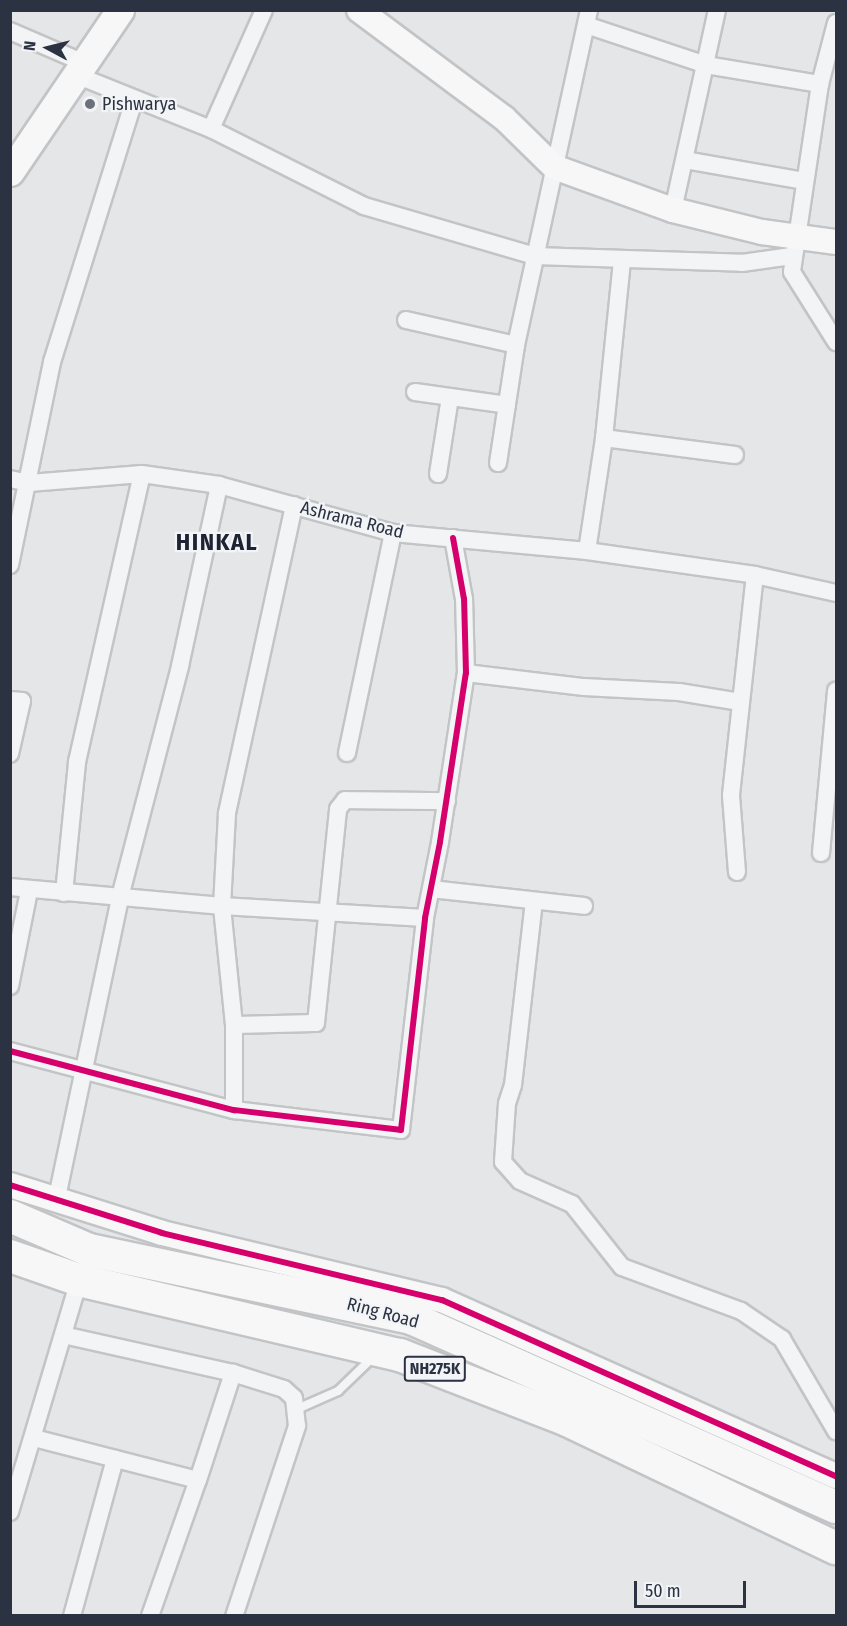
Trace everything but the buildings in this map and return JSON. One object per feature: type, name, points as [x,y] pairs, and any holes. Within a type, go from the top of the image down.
[{"type":"highway","name":"Ring Road","points":[[10,1216],[89,1250],[411,1318],[837,1507]]},
{"type":"highway","name":"Ring Road","points":[[10,1256],[77,1288],[400,1355],[565,1419],[837,1548]]},
{"type":"main road","points":[[10,172],[75,67],[107,10]]},
{"type":"main road","points":[[10,158],[75,67],[120,10]]},
{"type":"street","points":[[211,129],[264,10]]},
{"type":"street","points":[[359,10],[504,118],[554,167],[673,210],[794,247]]},
{"type":"street","points":[[673,210],[717,10]]},
{"type":"street","points":[[498,464],[516,345],[587,18],[706,64],[820,84]]},
{"type":"street","points":[[837,23],[820,84],[792,272],[837,342]]},
{"type":"street","points":[[10,30],[134,100],[211,129],[364,206],[535,256],[622,261],[742,263],[794,247],[837,242]]},
{"type":"street","points":[[10,565],[29,483],[52,362],[134,100]]},
{"type":"street","points":[[684,160],[804,182]]},
{"type":"street","points":[[587,550],[604,438],[622,261]]},
{"type":"street","points":[[406,320],[516,345]]},
{"type":"street","points":[[415,392],[507,405]]},
{"type":"street","points":[[438,474],[450,397]]},
{"type":"street","points":[[604,438],[735,455]]},
{"type":"street","points":[[64,893],[77,762],[142,474]]},
{"type":"street","name":"Ashrama Road","points":[[10,479],[29,483],[142,474],[219,485],[393,533],[587,550],[754,575],[837,593]]},
{"type":"street","points":[[56,1202],[120,897],[180,666],[219,485]]},
{"type":"street","points":[[234,1110],[234,1025],[222,906],[227,813],[294,506]]},
{"type":"street","points":[[347,753],[393,533]]},
{"type":"street","points":[[10,1052],[234,1110],[400,1130],[425,918],[447,801],[466,673],[464,599],[453,538]]},
{"type":"street","points":[[737,872],[731,795],[754,575]]},
{"type":"street","points":[[466,673],[584,687],[679,692],[740,702]]},
{"type":"street","points":[[821,853],[837,692]]},
{"type":"street","points":[[10,700],[22,701],[10,754]]},
{"type":"street","points":[[234,1025],[316,1023],[325,912],[338,809],[345,800],[447,801]]},
{"type":"street","points":[[10,887],[29,891],[222,906],[425,918]]},
{"type":"street","points":[[431,889],[584,906]]},
{"type":"street","points":[[10,986],[29,891]]},
{"type":"street","points":[[534,902],[513,1085],[507,1103],[503,1162],[520,1181],[572,1204],[622,1267],[741,1311],[782,1339],[837,1431]]},
{"type":"street","points":[[10,1185],[56,1202],[162,1233],[442,1300],[837,1476]]},
{"type":"street","points":[[10,1271],[405,1370],[532,1420],[837,1558]]},
{"type":"street","points":[[10,1512],[77,1288]]},
{"type":"street","points":[[63,1335],[233,1373],[284,1389],[294,1398],[297,1409],[297,1426],[234,1616]]},
{"type":"street","points":[[150,1616],[233,1373]]},
{"type":"street","points":[[34,1438],[198,1480]]},
{"type":"street","points":[[72,1616],[115,1459]]},
{"type":"lane","points":[[297,1409],[338,1391],[369,1361]]},
{"type":"cycle path","points":[[10,1051],[234,1110],[401,1130],[425,918],[440,842],[466,673],[464,599],[453,538]]},
{"type":"cycle path","points":[[10,1185],[162,1233],[442,1300],[836,1476]]},
{"type":"place","name":"Pishwarya","points":[[90,104]]},
{"type":"district","name":"HINKAL","points":[[217,543]]}]
